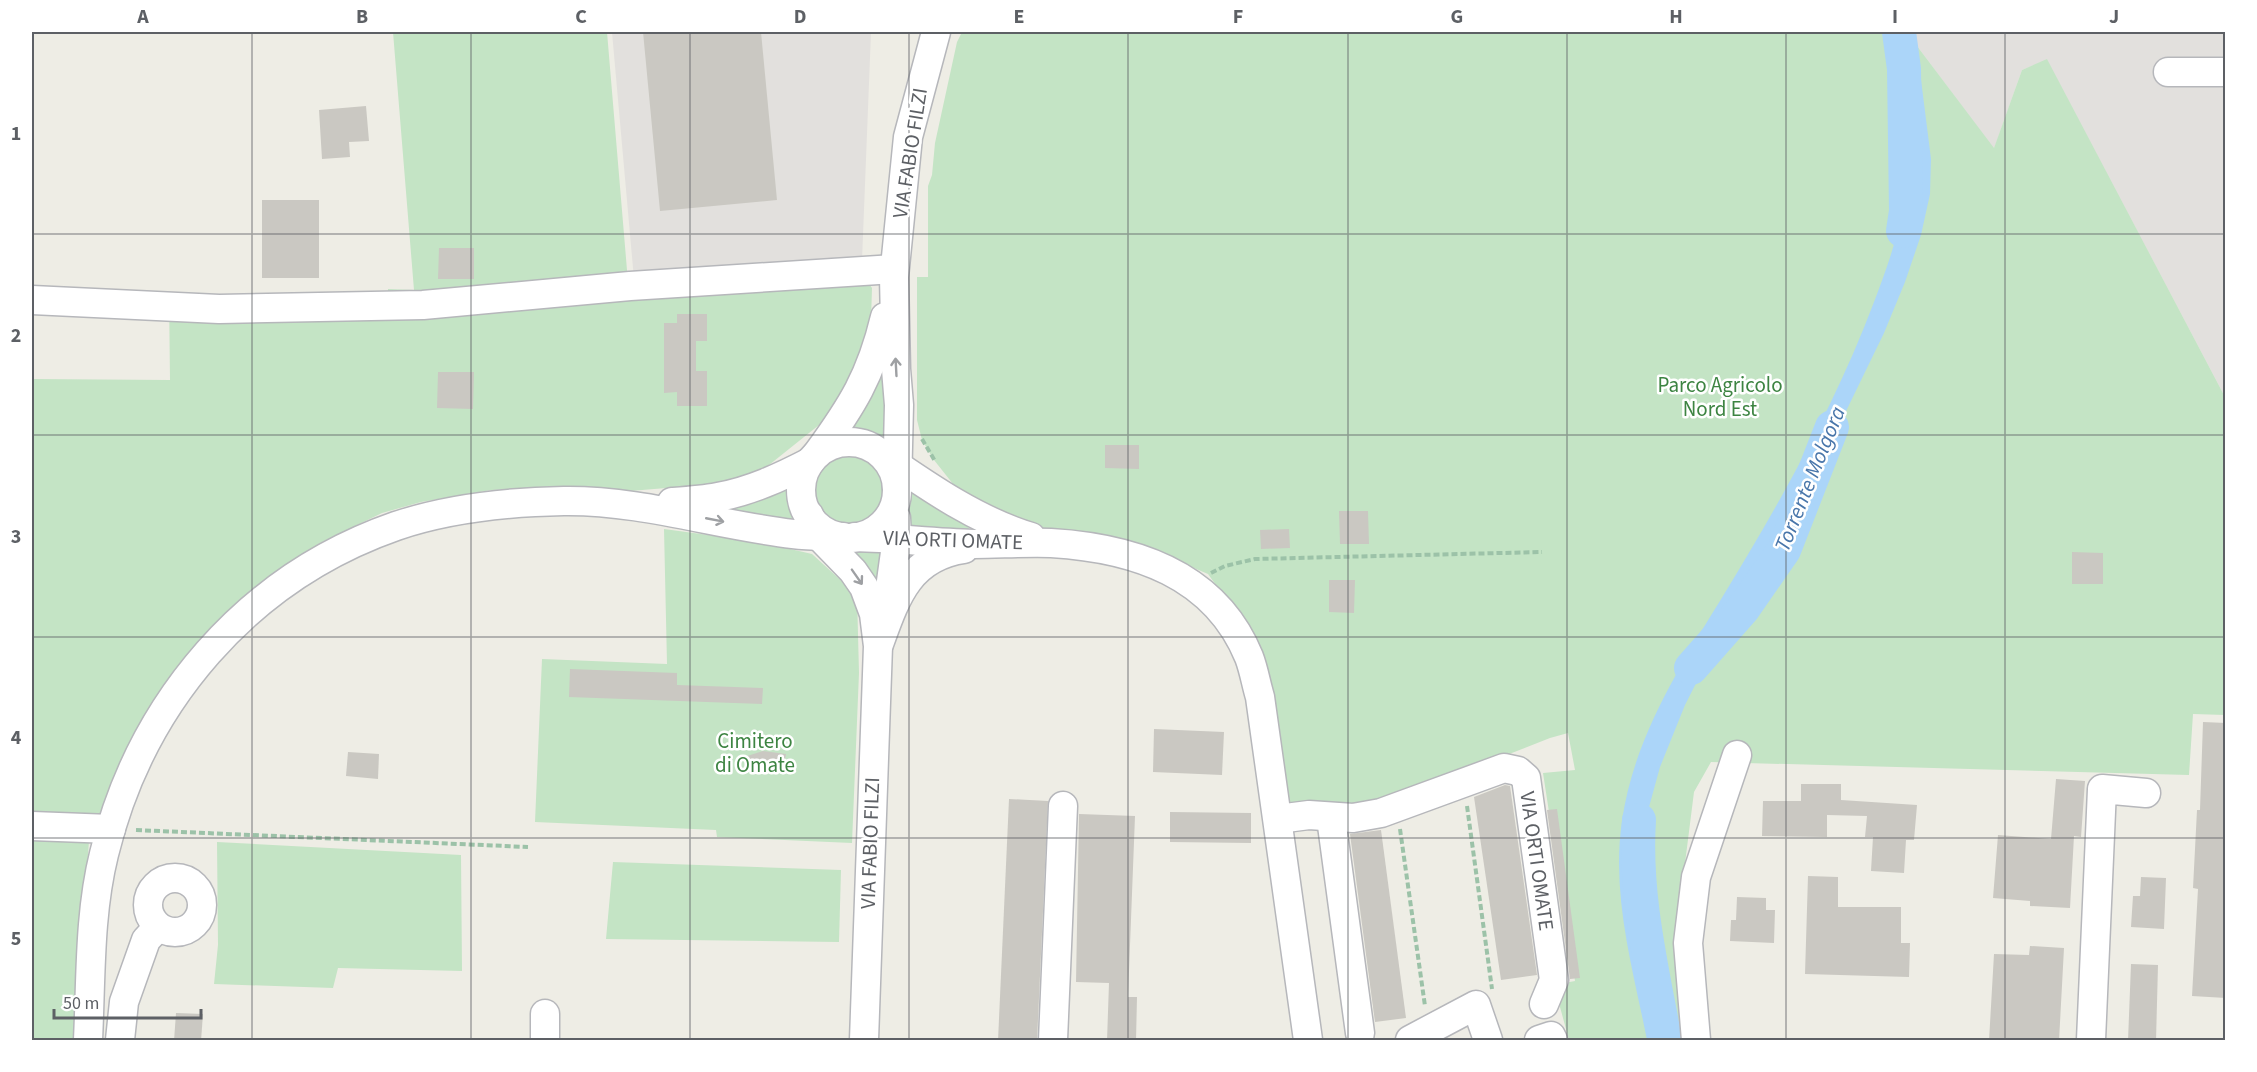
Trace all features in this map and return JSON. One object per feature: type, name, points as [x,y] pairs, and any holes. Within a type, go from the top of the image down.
[{"type":"street","name":"VIA FABIO FILZI","points":[[813,459],[850,407],[868,374],[880,338],[894,273],[908,137],[936,32]]},
{"type":"street","points":[[2168,72],[2226,72]]},
{"type":"street","name":"VIA FABIO FILZI","points":[[864,1041],[881,637],[897,538],[892,476],[899,405],[894,273]]},
{"type":"street","points":[[32,300],[219,309],[423,305],[630,286],[894,273]]},
{"type":"street","name":"VIA ORTI OMATE","points":[[899,405],[919,456],[963,507]]},
{"type":"street","points":[[88,1041],[99,878],[111,829],[144,744],[177,691],[231,628],[268,597],[328,557],[395,527],[438,514],[531,502],[567,501],[637,505],[717,498],[781,477],[813,459],[829,446],[846,442],[862,444],[892,476],[891,512],[882,524],[870,533],[831,531],[801,492],[802,480],[813,459]]},
{"type":"street","name":"VIA ORTI OMATE","points":[[892,476],[963,507],[1008,530],[1052,543],[1125,554],[1153,562],[1194,586],[1229,621],[1253,669],[1264,721],[1308,1041]]},
{"type":"street","name":"VIA ORTI OMATE","points":[[637,505],[790,534],[831,531],[953,543],[1052,543]]},
{"type":"street","name":"VIA FABIO FILZI","points":[[831,531],[864,587],[881,637]]},
{"type":"street","name":"VIA FABIO FILZI","points":[[881,637],[902,589],[912,574],[925,563],[950,551],[997,544]]},
{"type":"street","points":[[1696,1041],[1688,943],[1696,877],[1737,755]]},
{"type":"street","name":"VIA ORTI OMATE","points":[[1278,819],[1310,815],[1331,818],[1372,815],[1504,768],[1518,771],[1526,778],[1554,980],[1544,1004]]},
{"type":"street","points":[[2091,1041],[2102,789],[2146,793]]},
{"type":"street","points":[[1053,1041],[1063,806]]},
{"type":"street","points":[[1331,818],[1360,1033]]},
{"type":"street","points":[[32,825],[111,829]]},
{"type":"street","points":[[120,1041],[124,1002],[146,940],[158,927]]},
{"type":"street","points":[[1419,1036],[1476,1005],[1488,1041]]},
{"type":"street","points":[[1539,1041],[1551,1036],[1553,1041]]},
{"type":"path","points":[[918,430],[941,468]]},
{"type":"path","points":[[1215,583],[1208,574],[1225,566],[1255,559],[1542,552]]},
{"type":"path","points":[[1464,782],[1492,992],[1476,1005]]},
{"type":"path","points":[[1397,807],[1419,1036]]},
{"type":"path","points":[[111,829],[528,847]]},
{"type":"shaded area","points":[[612,32],[871,32],[862,260],[634,279]]},
{"type":"shaded area","points":[[1914,32],[2225,32],[2225,397],[2047,60],[2022,70],[1994,149],[1917,46]]},
{"type":"green space","points":[[393,32],[607,32],[628,282],[865,278],[872,288],[871,320],[865,353],[829,417],[764,469],[727,483],[630,491],[570,487],[491,490],[421,502],[382,513],[320,543],[273,578],[143,722],[89,841],[74,1040],[32,1040],[32,379],[170,380],[169,294],[388,302],[388,289],[414,290]]},
{"type":"green space","name":"Parco Agricolo Nord Est","points":[[962,32],[1914,32],[1917,46],[1994,148],[2022,70],[2047,59],[2225,397],[2225,715],[2193,714],[2189,775],[1711,762],[1694,792],[1683,879],[1686,1040],[1569,1040],[1554,985],[1575,981],[1543,773],[1575,770],[1568,733],[1371,808],[1289,805],[1221,592],[1208,574],[1142,546],[1019,524],[957,489],[934,460],[922,440],[917,420],[917,277],[928,277],[928,186],[957,42]]},
{"type":"green space","points":[[880,370],[889,373],[886,449],[867,438],[844,435]]},
{"type":"green space","points":[[849,451],[863,454],[876,462],[884,475],[887,489],[884,503],[876,516],[863,524],[849,527],[835,524],[822,516],[814,503],[811,489],[814,475],[822,462],[835,454]]},
{"type":"green space","points":[[792,484],[806,530],[722,508]]},
{"type":"green space","points":[[910,486],[968,519],[969,533],[905,530]]},
{"type":"green space","name":"Cimitero di Omate","points":[[664,529],[760,542],[812,554],[857,595],[859,673],[852,843],[717,837],[716,830],[535,822],[542,659],[667,664]]},
{"type":"green space","points":[[890,545],[881,590],[845,546]]},
{"type":"green space","points":[[217,842],[461,855],[462,971],[338,968],[333,988],[214,984],[218,945]]},
{"type":"green space","points":[[613,862],[841,870],[839,942],[606,939]]},
{"type":"water","name":"Torrente Molgora","points":[[1886,32],[1915,32],[1931,159],[1930,194],[1921,235],[1884,333],[1832,440],[1722,632],[1685,705],[1660,767],[1646,818],[1639,883],[1666,1040],[1647,1040],[1621,904],[1619,849],[1628,790],[1637,759],[1662,701],[1807,450],[1843,377],[1885,273],[1902,213],[1906,175]]},
{"type":"building","points":[[643,32],[761,32],[777,200],[660,211]]},
{"type":"building","points":[[366,106],[369,141],[349,142],[350,157],[322,159],[319,110]]},
{"type":"building","points":[[262,200],[319,200],[319,278],[262,278]]},
{"type":"building","points":[[439,248],[474,248],[474,279],[438,279]]},
{"type":"building","points":[[677,314],[707,314],[707,341],[696,341],[696,371],[707,371],[707,406],[677,406],[677,392],[664,393],[664,323],[677,323]]},
{"type":"building","points":[[438,372],[474,372],[473,409],[437,408]]},
{"type":"building","points":[[1105,445],[1139,445],[1139,469],[1105,468]]},
{"type":"building","points":[[1339,511],[1368,511],[1369,544],[1340,544]]},
{"type":"building","points":[[1289,529],[1290,548],[1261,549],[1260,530]]},
{"type":"building","points":[[2072,552],[2103,553],[2103,584],[2072,584]]},
{"type":"building","points":[[1329,580],[1355,580],[1354,613],[1329,612]]},
{"type":"building","points":[[570,669],[677,673],[677,685],[763,688],[762,704],[569,697]]},
{"type":"building","points":[[2203,722],[2226,723],[2226,998],[2192,996],[2198,889],[2193,888],[2197,810],[2200,810]]},
{"type":"building","points":[[1154,729],[1224,732],[1222,775],[1153,772]]},
{"type":"building","points":[[763,751],[786,754],[783,772],[763,768],[741,758]]},
{"type":"building","points":[[348,752],[379,754],[378,779],[346,776]]},
{"type":"building","points":[[2056,779],[2085,781],[2081,837],[2074,836],[2070,908],[2030,906],[2030,901],[1993,898],[1998,835],[2051,839]]},
{"type":"building","points":[[1801,784],[1841,784],[1841,800],[1917,805],[1914,840],[1906,840],[1904,873],[1871,871],[1873,837],[1865,837],[1867,816],[1827,815],[1827,837],[1762,836],[1763,801],[1801,801]]},
{"type":"building","points":[[1505,785],[1510,786],[1537,975],[1501,980],[1474,797]]},
{"type":"building","points":[[1009,799],[1048,801],[1037,1041],[998,1041]]},
{"type":"building","points":[[1557,809],[1580,978],[1570,979],[1547,810]]},
{"type":"building","points":[[1170,812],[1251,813],[1251,843],[1170,842]]},
{"type":"building","points":[[1079,814],[1135,816],[1128,997],[1137,997],[1136,1041],[1107,1041],[1109,983],[1076,982]]},
{"type":"building","points":[[1381,830],[1406,1018],[1375,1022],[1350,834]]},
{"type":"building","points":[[1808,876],[1838,877],[1838,907],[1901,907],[1901,943],[1910,943],[1909,977],[1805,974]]},
{"type":"building","points":[[2141,877],[2166,878],[2164,929],[2131,927],[2133,896],[2140,896]]},
{"type":"building","points":[[1737,897],[1766,898],[1766,910],[1775,910],[1774,943],[1730,941],[1731,920],[1736,920]]},
{"type":"building","points":[[2030,946],[2064,948],[2059,1041],[1989,1041],[1994,954],[2029,955]]},
{"type":"building","points":[[2131,964],[2158,965],[2156,1041],[2128,1041]]},
{"type":"building","points":[[176,1013],[203,1014],[201,1041],[174,1041]]},
{"type":"waterway","name":"Torrente Molgora","points":[[1899,32],[1904,69],[1906,211],[1903,231]]},
{"type":"waterway","name":"Torrente Molgora","points":[[1691,668],[1743,609],[1784,550],[1832,427]]},
{"type":"waterway","name":"Torrente Molgora","points":[[1639,820],[1638,848],[1642,904],[1665,1040]]}]
